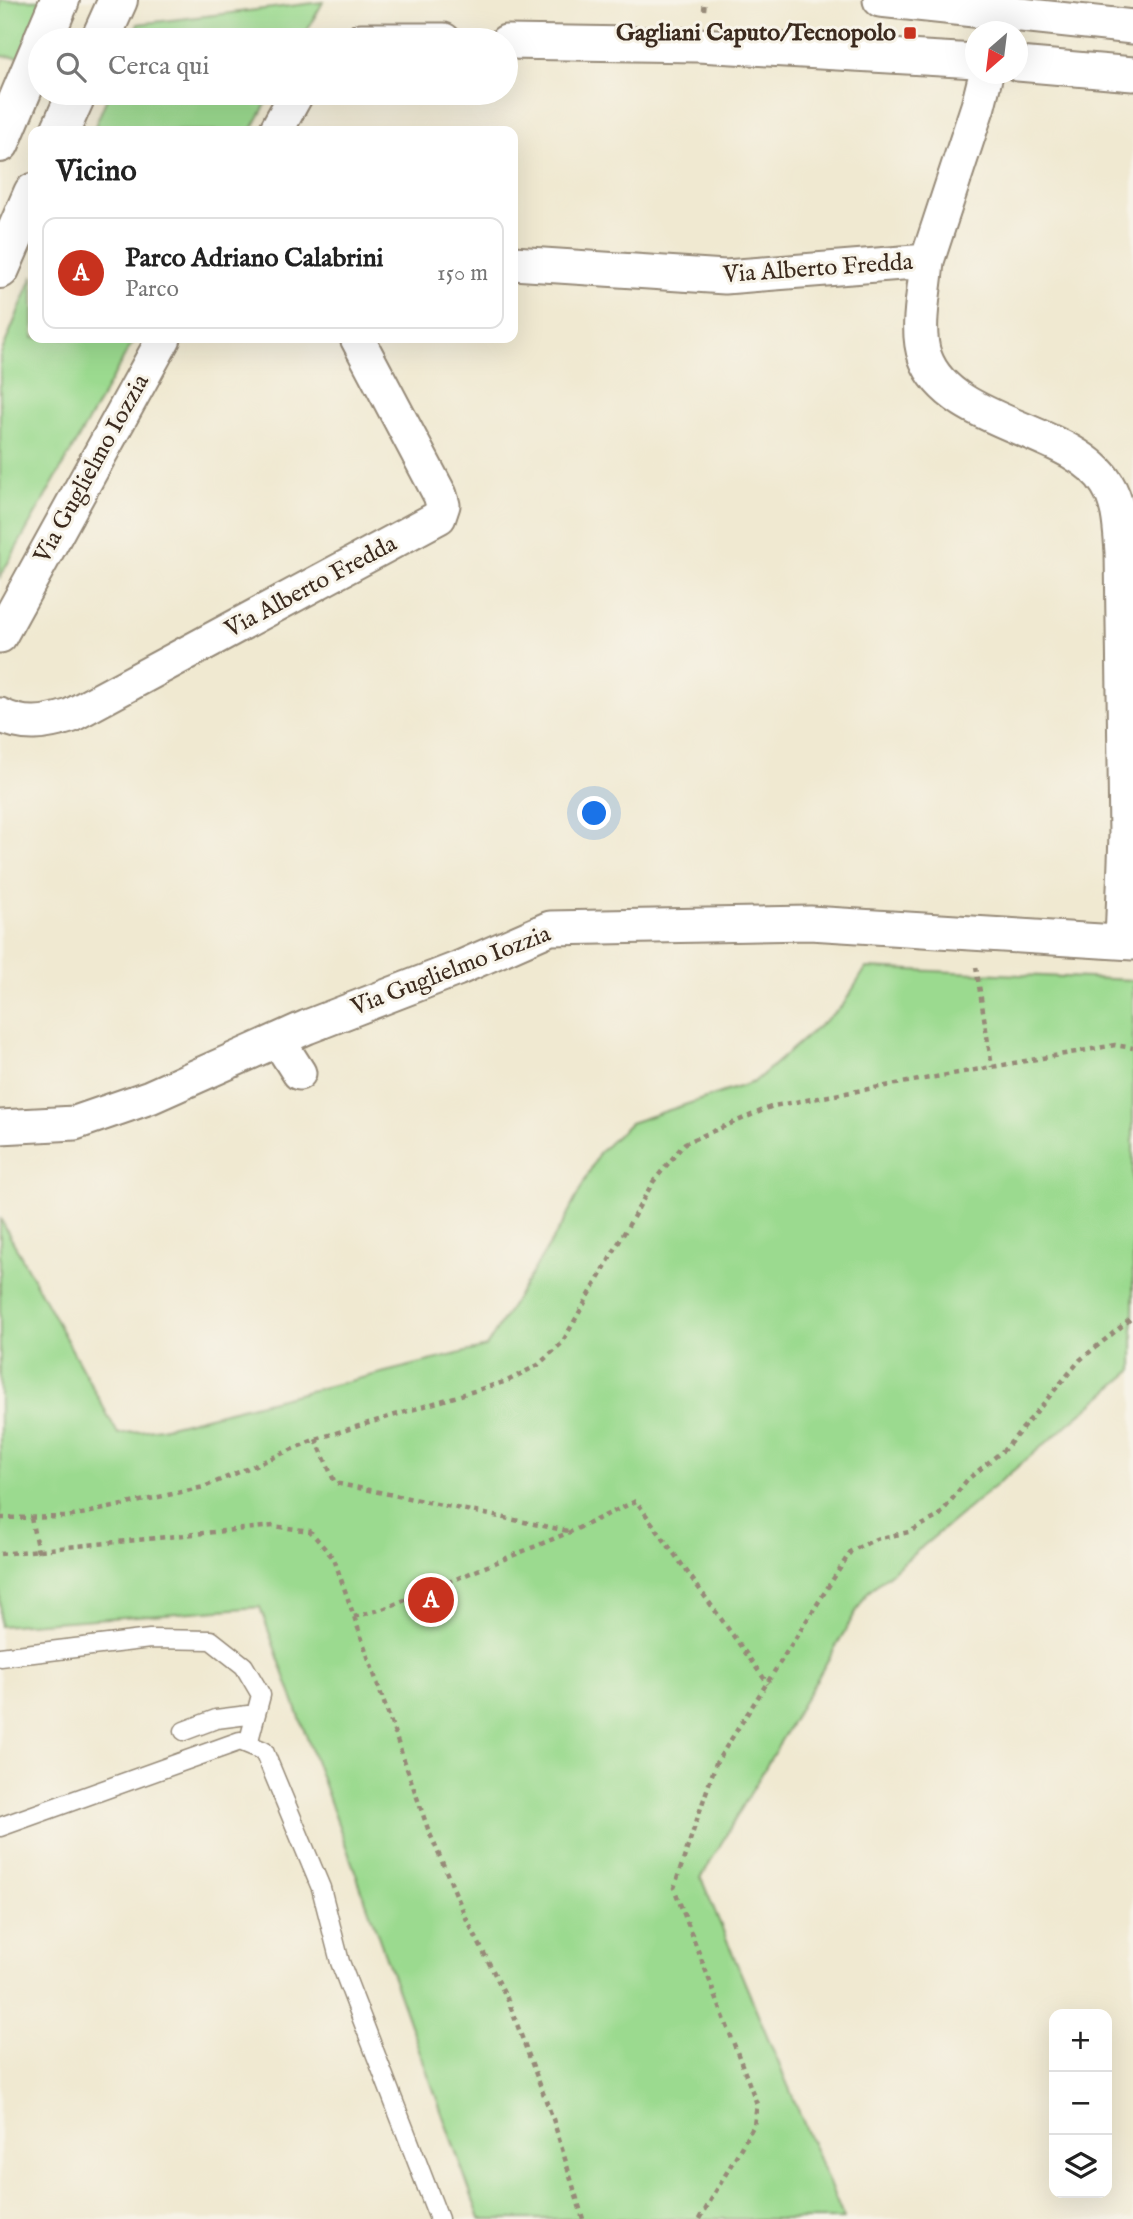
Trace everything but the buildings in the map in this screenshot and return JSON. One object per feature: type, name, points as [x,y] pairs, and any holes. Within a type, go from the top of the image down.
[{"type":"main road","points":[[48,28],[60,0]]},
{"type":"main road","points":[[105,28],[118,0]]},
{"type":"main road","points":[[0,143],[28,76]]},
{"type":"main road","points":[[62,126],[72,105]]},
{"type":"main road","points":[[0,269],[28,205]]},
{"type":"street","points":[[880,0],[1133,27]]},
{"type":"street","points":[[518,41],[698,45],[965,60]]},
{"type":"street","points":[[1028,65],[1133,74]]},
{"type":"street","points":[[927,261],[984,84]]},
{"type":"street","points":[[279,126],[290,105]]},
{"type":"street","name":"Via Alberto Fredda","points":[[518,263],[725,277],[927,261],[921,339],[933,374],[963,400],[1080,458],[1106,482],[1119,514],[1122,552],[1127,942]]},
{"type":"street","name":"Via Guglielmo Iozzia","points":[[0,636],[161,343]]},
{"type":"street","name":"Via Alberto Fredda","points":[[0,715],[11,720],[39,724],[70,716],[439,517],[443,505],[440,495],[360,343]]},
{"type":"street","name":"Via Guglielmo Iozzia","points":[[0,1127],[75,1123],[150,1097],[278,1040],[457,969],[550,928],[810,923],[1127,942]]},
{"type":"street","points":[[278,1040],[299,1073]]},
{"type":"lane","points":[[0,1657],[150,1639],[211,1640],[244,1666],[261,1695],[248,1744]]},
{"type":"lane","points":[[184,1731],[216,1719],[256,1714]]},
{"type":"lane","points":[[0,1828],[240,1741],[264,1751],[321,1888],[340,1962],[439,2219]]},
{"type":"path","points":[[975,960],[992,1067]]},
{"type":"path","points":[[0,1518],[68,1517],[204,1487],[316,1439],[507,1381],[538,1366],[562,1343],[653,1182],[685,1143],[773,1106],[1115,1045],[1133,1048]]},
{"type":"path","points":[[700,2219],[754,2125],[757,2104],[674,1888],[716,1763],[850,1550],[876,1539],[909,1532],[939,1516],[967,1480],[1006,1448],[1080,1360],[1133,1317]]},
{"type":"path","points":[[316,1439],[335,1483],[570,1532]]},
{"type":"path","points":[[354,1617],[383,1609],[570,1532],[635,1501],[768,1684]]},
{"type":"path","points":[[31,1518],[38,1552]]},
{"type":"path","points":[[0,1554],[273,1526],[310,1531],[334,1559],[428,1829],[467,1920],[512,2010],[553,2119],[583,2219]]},
{"type":"green space","points":[[0,0],[60,0],[48,28],[28,28],[28,58],[0,56]]},
{"type":"green space","points":[[323,2],[309,28],[136,28],[138,24]]},
{"type":"green space","points":[[104,105],[265,105],[254,126],[95,126]]},
{"type":"green space","points":[[28,288],[28,343],[132,343],[0,577],[0,356]]},
{"type":"green space","points":[[866,968],[1133,980],[1133,1370],[867,1593],[701,1878],[844,2219],[480,2219],[260,1607],[0,1626],[0,1218],[118,1434],[161,1428],[486,1347],[563,1223],[599,1153],[630,1123],[754,1082],[843,1005]]},
{"type":"place","name":"Gagliani Caputo/Tecnopolo","points":[[910,33]]},
{"type":"place","name":"Parco Adriano Calabrini","points":[[431,1600]]}]
